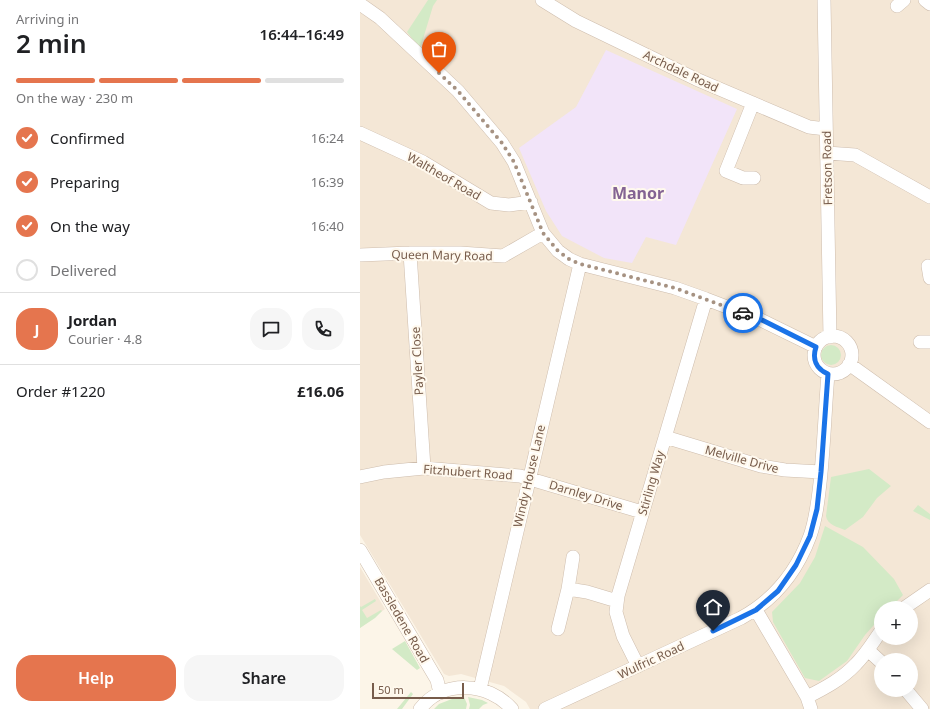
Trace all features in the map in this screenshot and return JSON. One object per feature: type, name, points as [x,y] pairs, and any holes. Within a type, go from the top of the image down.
[{"type":"street","name":"Archdale Road","points":[[542,0],[576,21],[696,79],[809,127],[826,130]]},
{"type":"street","name":"Fretson Road","points":[[824,0],[830,337]]},
{"type":"street","points":[[925,0],[930,4]]},
{"type":"street","points":[[360,4],[380,18],[458,91],[502,143],[514,162],[543,233],[558,251],[569,259],[580,264],[675,288],[706,299],[762,320],[816,347]]},
{"type":"street","points":[[753,103],[726,171],[742,178],[754,178]]},
{"type":"street","name":"Waltheof Road","points":[[360,133],[424,162],[491,202],[509,205],[531,202]]},
{"type":"street","points":[[827,153],[856,155],[930,198]]},
{"type":"street","name":"Queen Mary Road","points":[[360,256],[410,253],[503,256],[543,233]]},
{"type":"street","name":"Payler Close","points":[[410,253],[424,468]]},
{"type":"street","name":"Windy House Lane","points":[[480,689],[580,264]]},
{"type":"street","name":"Stirling Way","points":[[638,666],[623,636],[616,612],[617,601],[706,299]]},
{"type":"street","points":[[830,337],[842,339],[847,343],[850,349],[851,355],[849,364],[838,373],[828,374],[823,372],[814,358],[816,347],[824,339],[830,337]]},
{"type":"street","points":[[849,364],[930,422]]},
{"type":"street","points":[[828,374],[817,509],[810,536],[796,565],[778,591],[756,610],[809,703],[856,664],[874,641]]},
{"type":"street","name":"Melville Drive","points":[[665,437],[761,466],[784,470],[821,472]]},
{"type":"street","name":"Fitzhubert Road","points":[[360,477],[384,472],[424,468],[529,478]]},
{"type":"street","name":"Darnley Drive","points":[[529,478],[642,512]]},
{"type":"street","name":"Bassledene Road","points":[[360,550],[437,680],[440,693]]},
{"type":"street","points":[[558,629],[568,589],[573,556]]},
{"type":"street","points":[[568,589],[586,592],[617,601]]},
{"type":"street","points":[[914,601],[930,590]]},
{"type":"street","name":"Wulfric Road","points":[[545,709],[756,610]]},
{"type":"street","points":[[868,650],[874,656]]},
{"type":"street","points":[[420,709],[424,704],[440,693],[451,689],[462,688],[480,689],[498,696],[512,709]]},
{"type":"street","points":[[912,697],[922,709]]},
{"type":"shaded area","points":[[360,0],[930,0],[930,709],[530,709],[526,702],[504,686],[461,674],[449,676],[444,674],[360,535]]},
{"type":"shaded area","points":[[606,50],[737,109],[676,245],[646,237],[632,263],[604,258],[562,236],[546,211],[519,148],[576,107]]},
{"type":"shaded area","points":[[360,567],[385,609],[360,628]]},
{"type":"green space","points":[[428,0],[437,0],[433,6],[420,49],[407,32]]},
{"type":"green space","points":[[831,345],[838,348],[841,355],[838,362],[831,365],[824,362],[821,355],[824,348]]},
{"type":"green space","points":[[869,469],[891,486],[877,498],[863,517],[845,530],[828,522],[826,516],[831,477]]},
{"type":"green space","points":[[918,505],[930,514],[930,520],[913,511]]},
{"type":"green space","points":[[825,526],[863,547],[894,579],[903,595],[897,601],[874,601],[874,625],[847,661],[819,681],[805,678],[773,622],[772,612],[800,583],[815,557]]},
{"type":"green space","points":[[375,599],[376,601],[362,610],[367,618],[381,610],[382,611],[375,618],[360,628],[360,606],[361,607]]},
{"type":"green space","points":[[405,641],[420,668],[417,670],[392,649]]},
{"type":"green space","points":[[411,692],[413,694],[402,709],[397,709]]},
{"type":"green space","points":[[457,697],[464,697],[467,704],[466,709],[434,709],[439,704]]},
{"type":"green space","points":[[468,697],[488,703],[479,709],[469,709],[470,705]]},
{"type":"way so far","points":[[439,73],[458,91],[502,143],[514,162],[543,233],[558,251],[569,259],[580,264],[675,288],[743,313]]},
{"type":"district","name":"Manor","points":[[638,193]]},
{"type":"route","points":[[713,631],[756,610],[778,591],[796,565],[810,536],[817,509],[821,472],[828,374],[823,372],[816,363],[814,352],[816,347],[762,320],[743,313]]}]
